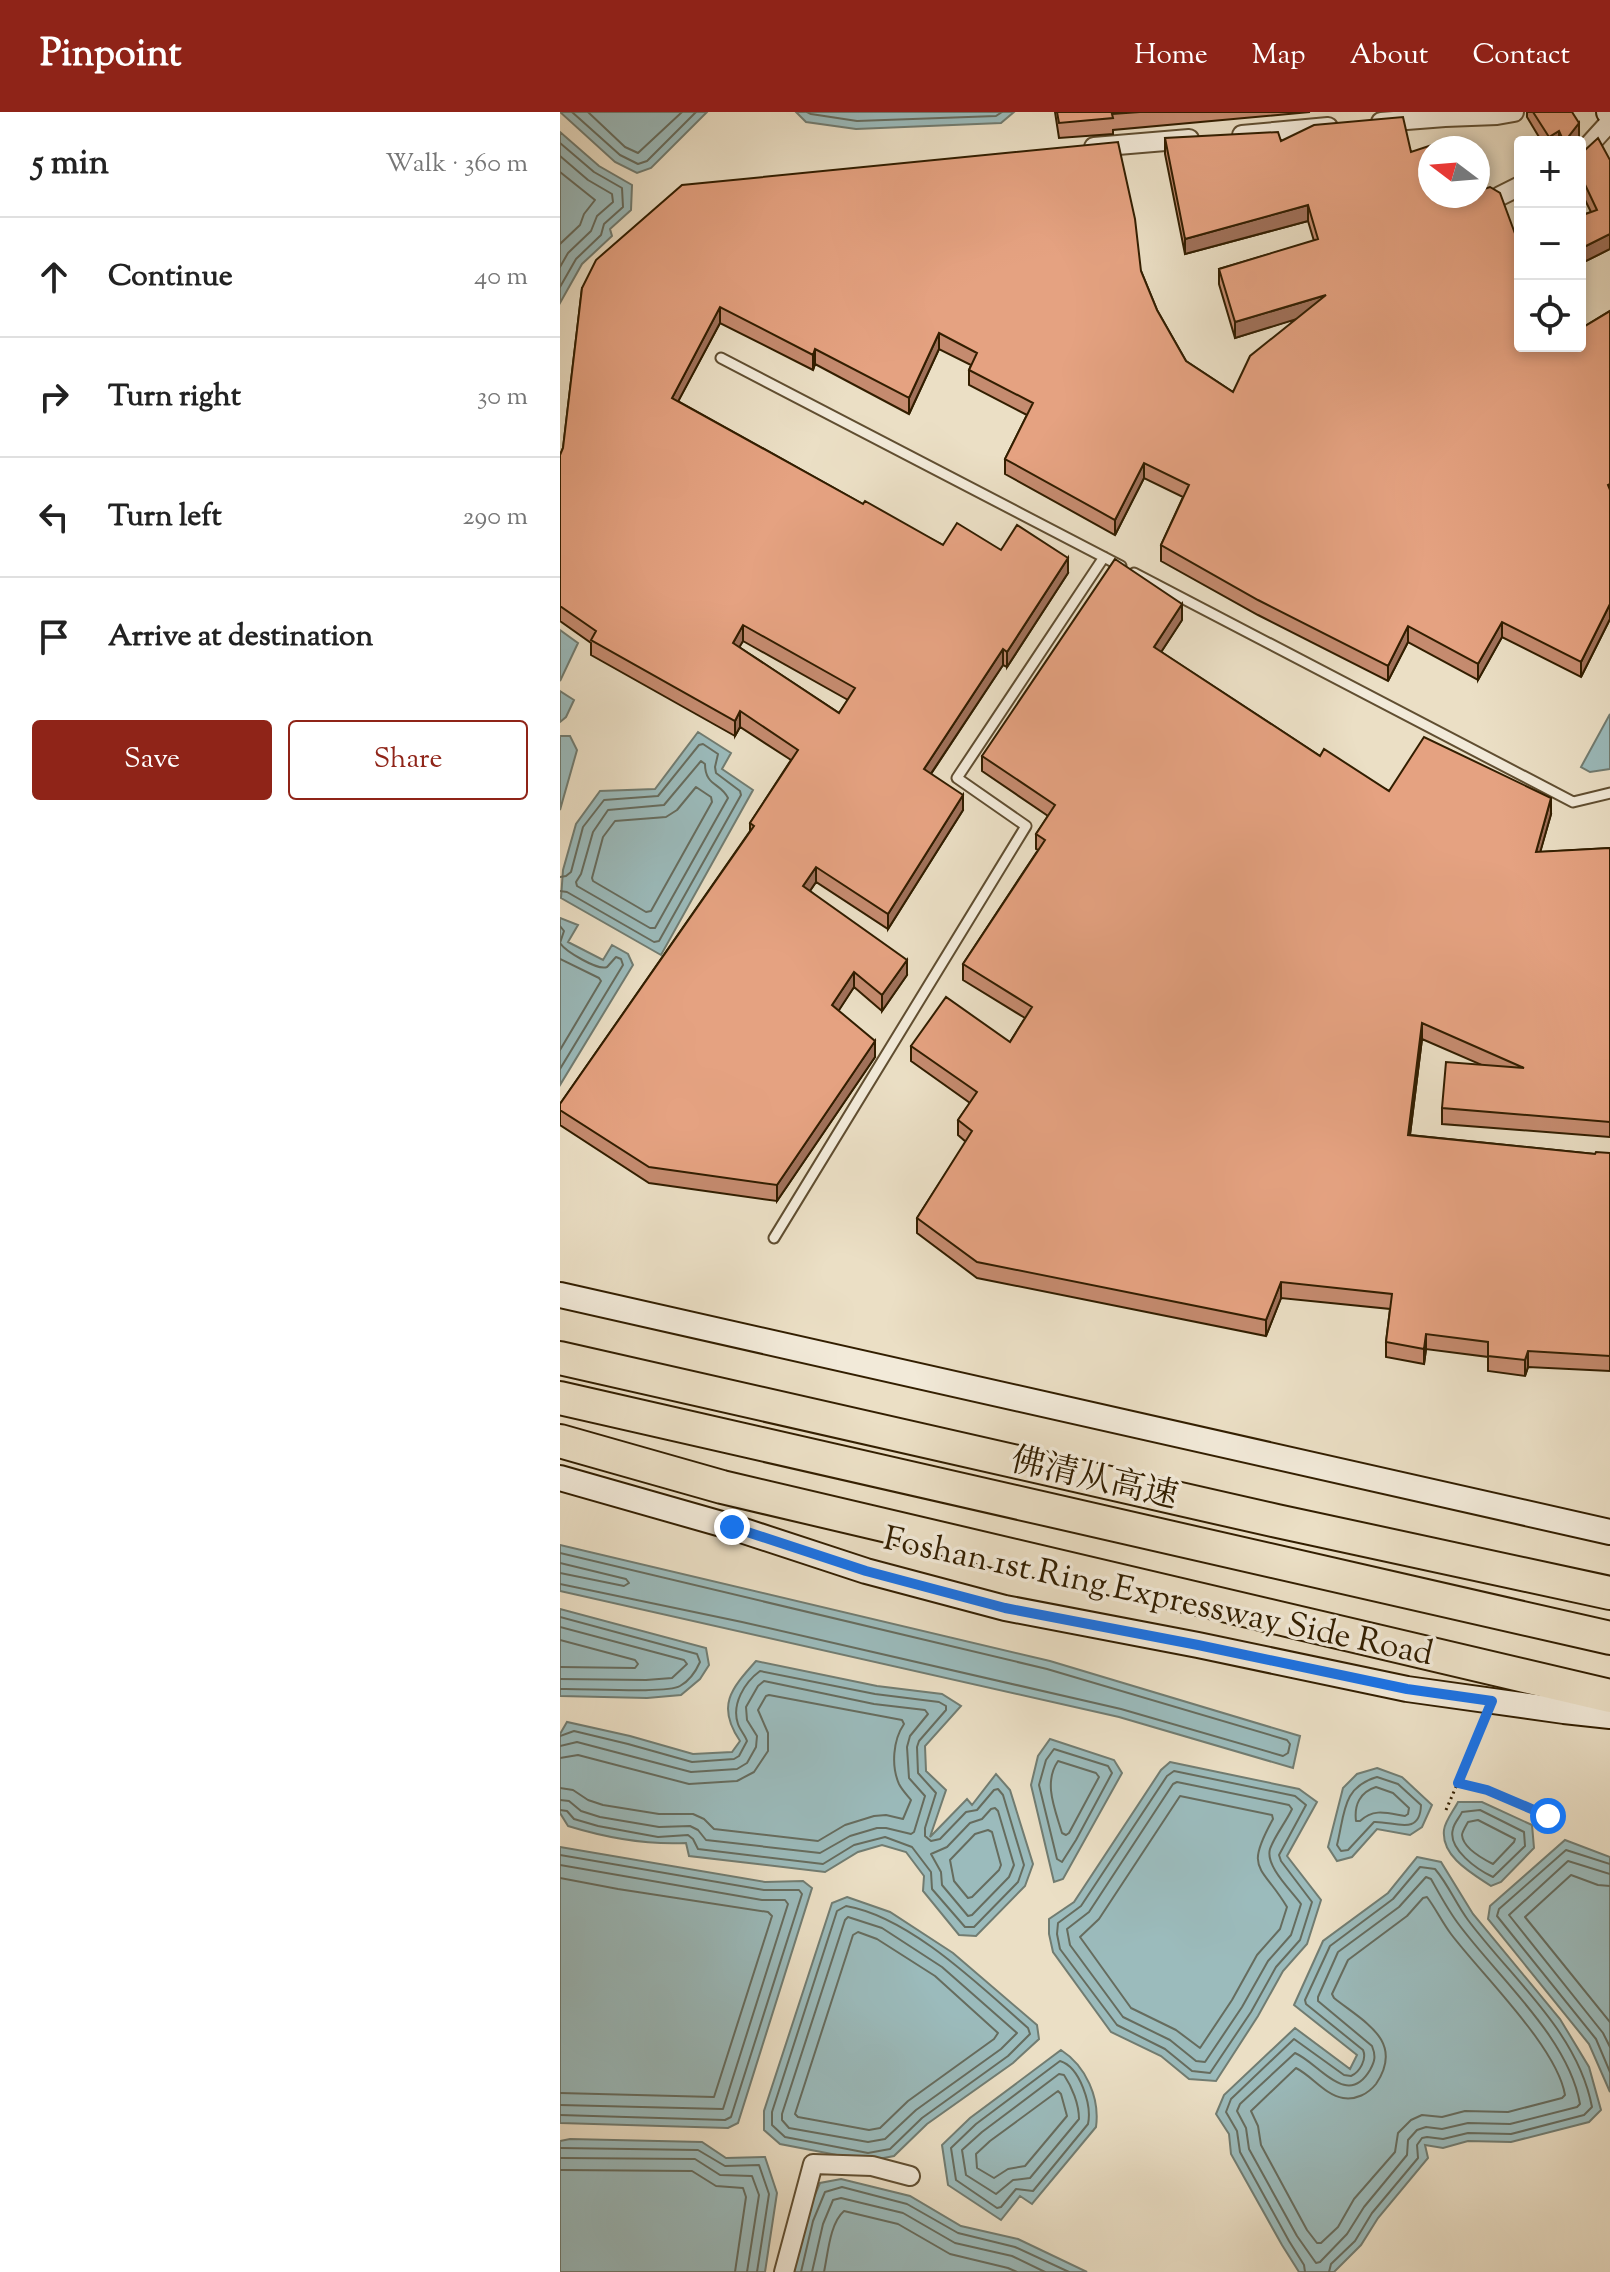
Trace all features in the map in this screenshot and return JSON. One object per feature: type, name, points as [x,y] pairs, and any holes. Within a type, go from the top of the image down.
[{"type":"highway","name":"佛清从高速","points":[[560,1358],[1277,1521],[1610,1593]]},
{"type":"highway","name":"佛清从高速","points":[[560,1398],[1610,1638]]},
{"type":"highway","points":[[560,1441],[722,1487],[1610,1696]]},
{"type":"main road","points":[[560,1295],[1610,1532]]},
{"type":"main road","name":"Foshan 1st Ring Expressway Side Road","points":[[560,1478],[732,1527],[866,1571],[1005,1608],[1407,1689],[1610,1716]]},
{"type":"street","points":[[1069,150],[1514,112]]},
{"type":"street","points":[[1586,148],[1610,122]]},
{"type":"street","points":[[1500,196],[1514,189]]},
{"type":"street","points":[[784,2272],[813,2164],[872,2166],[910,2176]]},
{"type":"lane","points":[[721,358],[1573,802],[1610,793]]},
{"type":"lane","points":[[774,1238],[1026,826],[957,778],[1104,557]]},
{"type":"path","points":[[1446,1810],[1492,1701]]},
{"type":"path","points":[[1458,1783],[1487,1790],[1548,1816]]},
{"type":"water","points":[[560,112],[707,112],[651,168],[637,173],[615,162]]},
{"type":"water","points":[[796,112],[1014,112],[1001,123],[856,129],[806,122]]},
{"type":"water","points":[[560,132],[599,166],[632,185],[631,210],[610,229],[612,236],[582,264],[560,303]]},
{"type":"water","points":[[560,630],[578,643],[560,681]]},
{"type":"water","points":[[560,691],[574,700],[560,722]]},
{"type":"water","points":[[1610,714],[1610,769],[1590,772],[1581,767]]},
{"type":"water","points":[[698,732],[731,753],[722,769],[753,790],[661,955],[561,898],[563,870],[576,824],[600,791],[655,789]]},
{"type":"water","points":[[560,736],[570,736],[577,750],[560,810]]},
{"type":"water","points":[[560,918],[578,925],[568,942],[603,960],[612,945],[628,954],[633,965],[560,1085]]},
{"type":"water","points":[[560,1545],[1050,1661],[1300,1736],[1293,1768],[1119,1717],[560,1591]]},
{"type":"water","points":[[560,1609],[706,1648],[709,1665],[700,1679],[681,1695],[647,1698],[560,1696]]},
{"type":"water","points":[[756,1661],[877,1686],[942,1694],[961,1706],[925,1746],[926,1771],[946,1790],[930,1837],[967,1799],[972,1805],[996,1774],[1010,1790],[1033,1864],[1025,1886],[976,1936],[959,1935],[923,1891],[924,1876],[906,1852],[882,1845],[858,1852],[825,1872],[689,1856],[686,1843],[627,1840],[568,1826],[560,1813],[560,1734],[567,1722],[693,1754],[732,1752],[740,1741],[729,1718],[730,1698]]},
{"type":"water","points":[[1050,1739],[1114,1760],[1122,1773],[1063,1879],[1054,1882],[1031,1785],[1038,1756]]},
{"type":"water","points":[[1170,1762],[1299,1789],[1317,1802],[1287,1856],[1321,1900],[1307,1944],[1283,1971],[1216,2081],[1189,2079],[1161,2056],[1111,2032],[1053,1952],[1049,1934],[1049,1919],[1074,1902],[1161,1770]]},
{"type":"water","points":[[1377,1768],[1402,1777],[1432,1805],[1422,1827],[1410,1835],[1377,1829],[1352,1857],[1337,1861],[1328,1847],[1343,1788],[1357,1774]]},
{"type":"water","points":[[1458,1802],[1482,1802],[1532,1825],[1534,1848],[1501,1882],[1491,1886],[1460,1864],[1448,1848],[1444,1830]]},
{"type":"water","points":[[1565,1840],[1610,1857],[1610,2092],[1589,2044],[1488,1919],[1490,1906]]},
{"type":"water","points":[[560,1847],[765,1882],[803,1881],[812,1888],[738,2123],[728,2128],[560,2123]]},
{"type":"water","points":[[1417,1857],[1441,1862],[1473,1914],[1560,2019],[1589,2067],[1601,2110],[1589,2122],[1511,2142],[1468,2141],[1443,2148],[1425,2145],[1428,2158],[1378,2218],[1361,2245],[1334,2272],[1299,2272],[1231,2154],[1229,2134],[1216,2114],[1224,2095],[1295,2028],[1350,2069],[1357,2055],[1294,2005],[1323,1941],[1388,1893]]},
{"type":"water","points":[[847,1897],[890,1912],[953,1953],[1037,2025],[1039,2039],[1013,2063],[927,2124],[894,2156],[868,2161],[780,2144],[764,2130],[764,2111],[832,1903]]},
{"type":"water","points":[[1061,2050],[1078,2065],[1089,2084],[1096,2105],[1096,2127],[1032,2204],[1020,2196],[1001,2220],[948,2185],[942,2145],[970,2118]]},
{"type":"water","points":[[560,2141],[702,2142],[726,2158],[765,2157],[777,2193],[765,2272],[560,2272]]},
{"type":"water","points":[[841,2179],[910,2196],[961,2226],[1018,2239],[1087,2272],[793,2272],[805,2218],[820,2183]]},
{"type":"building","points":[[1057,112],[1140,112],[1059,123]]},
{"type":"building","points":[[1533,112],[1572,112],[1579,123],[1569,136],[1561,136],[1559,131],[1548,136]]},
{"type":"building","points":[[1403,117],[1411,152],[1418,150],[1418,208],[1490,208],[1490,187],[1500,193],[1514,231],[1514,352],[1586,352],[1586,325],[1610,311],[1610,604],[1581,662],[1502,622],[1478,664],[1408,626],[1388,666],[1258,600],[1161,545],[1189,485],[1144,463],[1115,520],[1005,459],[1033,403],[969,370],[977,353],[939,333],[909,398],[815,349],[813,355],[720,307],[672,398],[943,545],[957,523],[1001,550],[1017,525],[1068,558],[1007,652],[1003,649],[924,769],[963,795],[888,914],[816,867],[803,886],[907,960],[882,995],[854,972],[832,1005],[875,1041],[777,1185],[649,1167],[560,1110],[560,1104],[754,826],[750,823],[798,750],[740,711],[735,721],[591,640],[596,631],[560,606],[560,455],[582,288],[596,260],[682,185],[1118,142],[1135,219],[1141,271],[1157,310],[1186,361],[1233,392],[1250,356],[1326,295],[1235,322],[1219,269],[1318,239],[1308,205],[1185,239],[1165,138],[1278,132],[1281,141],[1314,125]],"holes":[[[743,625],[855,688],[839,713],[733,643]]]},
{"type":"building","points":[[1598,138],[1610,160],[1610,234],[1586,246],[1586,214],[1597,210],[1586,187],[1586,149]]},
{"type":"building","points":[[1115,559],[1182,604],[1154,647],[1320,756],[1324,749],[1389,791],[1424,737],[1551,798],[1536,852],[1610,848],[1610,1122],[1442,1108],[1446,1062],[1524,1068],[1422,1023],[1408,1135],[1610,1153],[1610,1356],[1528,1351],[1525,1360],[1488,1356],[1488,1342],[1426,1334],[1424,1349],[1386,1342],[1392,1294],[1281,1282],[1266,1320],[977,1262],[917,1218],[972,1131],[958,1120],[977,1092],[911,1046],[946,997],[1010,1042],[1032,1007],[963,964],[1045,840],[1036,834],[1055,805],[982,756]]},
{"type":"route","points":[[732,1527],[866,1571],[1005,1608],[1407,1689],[1492,1701],[1458,1783],[1487,1790],[1548,1816]]}]
